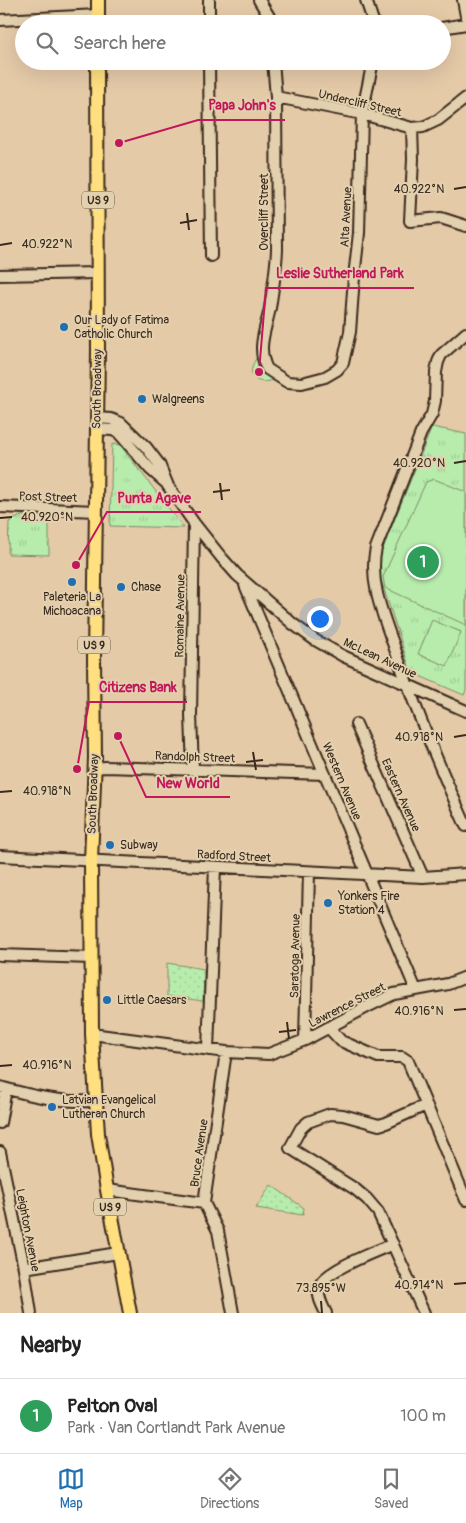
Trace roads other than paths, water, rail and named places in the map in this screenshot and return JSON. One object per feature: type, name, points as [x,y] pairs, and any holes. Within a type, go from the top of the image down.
[{"type":"main road","points":[[98,0],[98,15]]},
{"type":"main road","name":"South Broadway","points":[[98,70],[94,768],[91,861],[92,1034],[98,1134],[130,1313]]},
{"type":"street","points":[[209,0],[209,15]]},
{"type":"street","points":[[259,0],[268,15]]},
{"type":"street","points":[[366,0],[371,15]]},
{"type":"street","points":[[463,0],[466,16]]},
{"type":"street","points":[[0,20],[15,20]]},
{"type":"street","points":[[451,26],[466,24]]},
{"type":"street","points":[[209,70],[211,256]]},
{"type":"street","points":[[274,70],[276,97]]},
{"type":"street","name":"Alta Avenue","points":[[280,377],[287,382],[302,383],[325,377],[337,370],[343,363],[350,332],[359,233],[362,114],[371,70]]},
{"type":"street","name":"Undercliff Street","points":[[276,97],[362,114],[412,128],[423,127],[438,120],[466,98]]},
{"type":"street","name":"Overcliff Street","points":[[276,97],[276,272],[268,314],[262,333],[261,351],[267,369],[280,377]]},
{"type":"street","points":[[412,128],[413,159],[410,221],[441,218],[466,226]]},
{"type":"street","points":[[0,275],[97,273]]},
{"type":"street","points":[[466,332],[441,355],[438,362],[432,414],[421,433],[376,548],[374,559],[375,585],[379,602],[407,686],[426,735],[466,826]]},
{"type":"street","name":"McLean Avenue","points":[[97,423],[118,432],[150,469],[168,486],[221,557],[244,582],[293,624],[342,656],[465,710]]},
{"type":"street","name":"Post Street","points":[[0,507],[96,511]]},
{"type":"street","name":"Romaine Avenue","points":[[193,770],[194,523]]},
{"type":"street","name":"Western Avenue","points":[[244,582],[416,990]]},
{"type":"street","name":"Eastern Avenue","points":[[356,724],[424,877]]},
{"type":"street","name":"Randolph Street","points":[[94,768],[325,774]]},
{"type":"street","name":"Radford Street","points":[[0,856],[424,877],[466,874]]},
{"type":"street","points":[[208,1050],[216,867]]},
{"type":"street","name":"Saratoga Avenue","points":[[305,1040],[309,872]]},
{"type":"street","points":[[0,955],[92,958]]},
{"type":"street","name":"Lawrence Street","points":[[92,1034],[208,1050],[269,1054],[305,1040],[394,994],[448,984],[466,977]]},
{"type":"street","points":[[329,1028],[341,1041],[378,1057],[402,1057],[408,1061],[466,1200]]},
{"type":"street","name":"Bruce Avenue","points":[[226,1052],[204,1203],[218,1231],[233,1313]]},
{"type":"street","points":[[0,1123],[3,1088],[62,1102],[96,1101]]},
{"type":"street","points":[[424,1313],[378,1212],[367,1199],[290,1148],[301,1128],[308,1122],[330,1114],[343,1115],[379,1125],[426,1105]]},
{"type":"street","name":"Leighton Avenue","points":[[0,1152],[24,1268],[31,1313]]},
{"type":"street","points":[[107,1190],[204,1203]]},
{"type":"street","points":[[326,1313],[319,1292],[320,1285],[325,1278],[339,1268],[393,1244]]},
{"type":"street","points":[[24,1268],[118,1252]]},
{"type":"place","name":"Papa John's","points":[[119,143]]},
{"type":"place","name":"Our Lady of Fatima Catholic Church","points":[[64,327]]},
{"type":"place","name":"Leslie Sutherland Park","points":[[259,372]]},
{"type":"place","name":"Walgreens","points":[[142,399]]},
{"type":"place","name":"Pelton Oval","points":[[423,562]]},
{"type":"place","name":"Punta Agave","points":[[76,565]]},
{"type":"place","name":"Paleteria La Michoacana","points":[[72,582]]},
{"type":"place","name":"Chase","points":[[121,587]]},
{"type":"place","name":"New World","points":[[118,736]]},
{"type":"place","name":"Citizens Bank","points":[[77,769]]},
{"type":"place","name":"Subway","points":[[110,845]]},
{"type":"place","name":"Yonkers Fire Station 4","points":[[328,903]]},
{"type":"place","name":"Little Caesars","points":[[107,1000]]},
{"type":"place","name":"Latvian Evangelical Lutheran Church","points":[[52,1107]]}]
